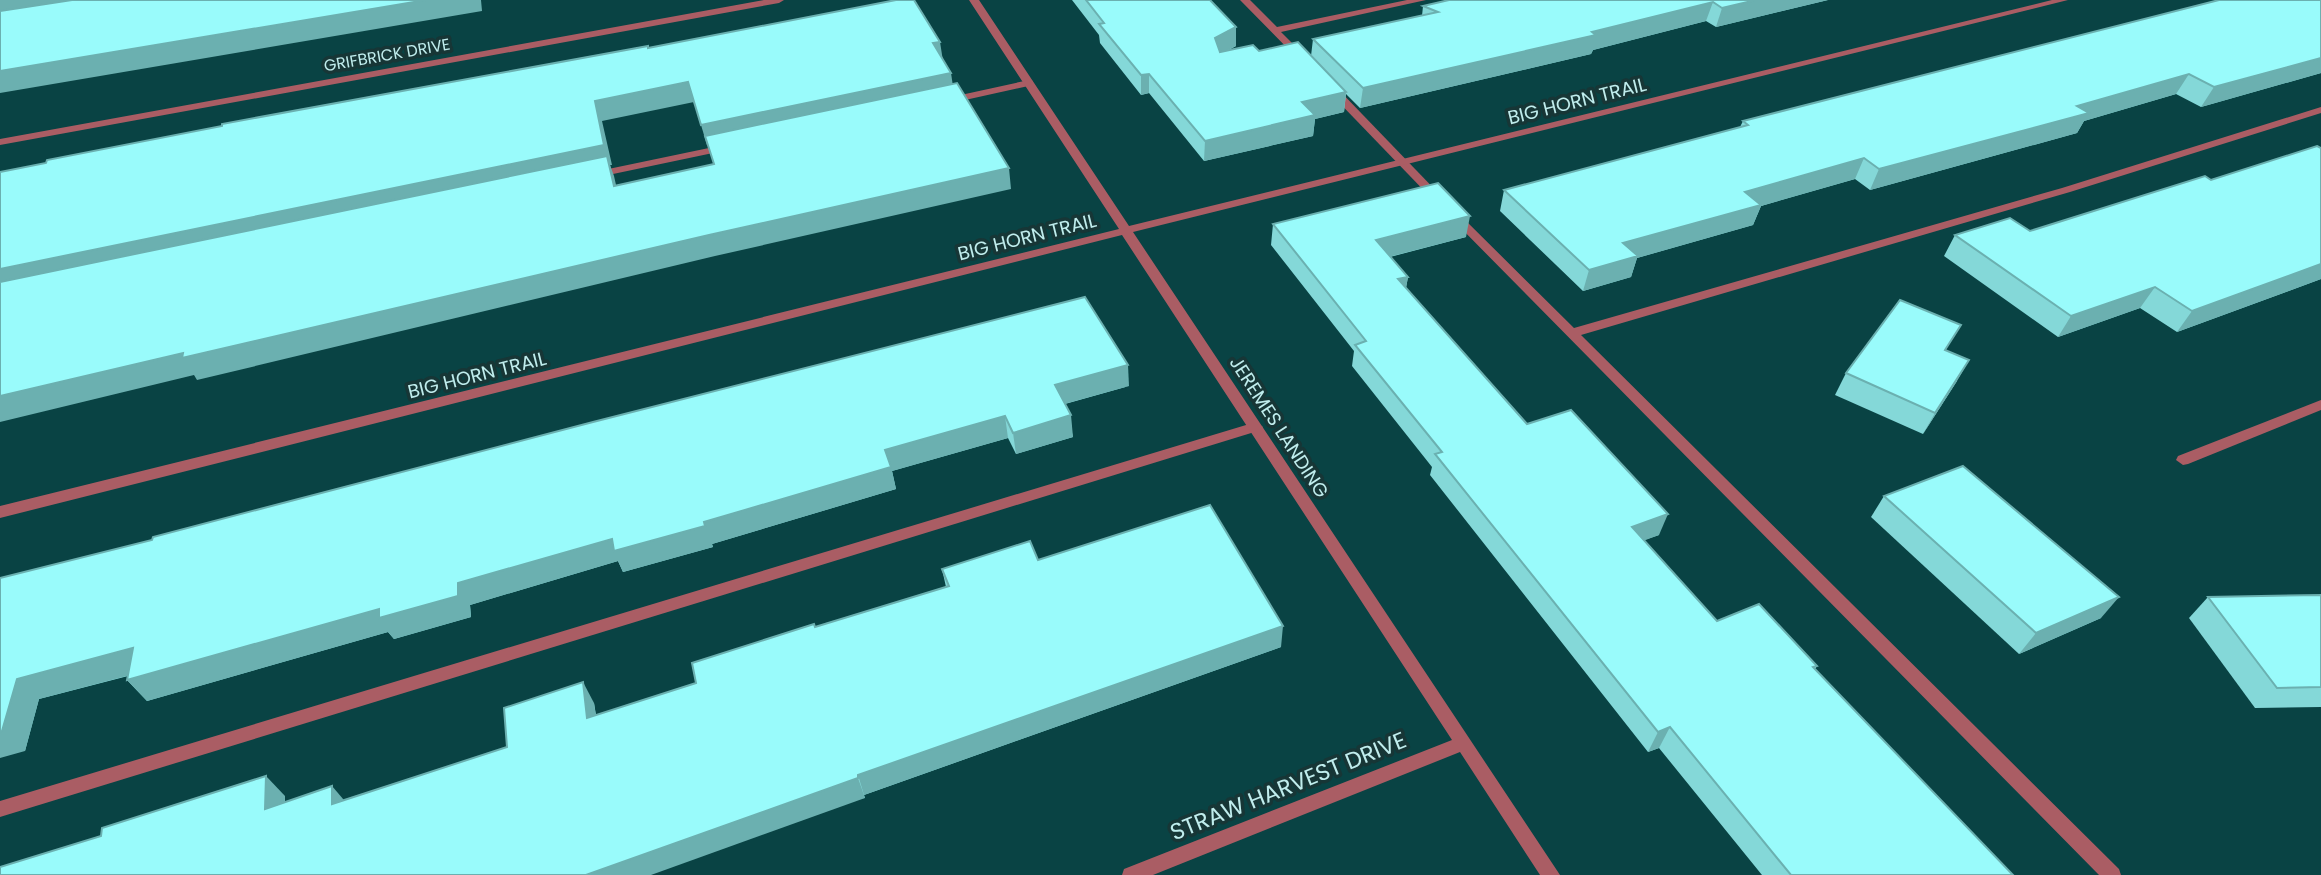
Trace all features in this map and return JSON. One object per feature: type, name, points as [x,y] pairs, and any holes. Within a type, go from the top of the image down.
[{"type":"street","name":"GRIFBRICK DRIVE","points":[[0,142],[779,0]]},
{"type":"street","name":"JEREMES LANDING","points":[[974,0],[1551,875]]},
{"type":"street","points":[[1245,0],[1311,68]]},
{"type":"street","points":[[1275,30],[1421,0]]},
{"type":"street","name":"BIG HORN TRAIL","points":[[0,512],[1127,230],[2063,0]]},
{"type":"street","points":[[1321,77],[1402,162],[2112,875]]},
{"type":"street","points":[[934,103],[1029,83]]},
{"type":"street","points":[[1572,333],[2066,190],[2321,110]]},
{"type":"street","points":[[581,178],[744,143]]},
{"type":"street","points":[[2183,460],[2321,405]]},
{"type":"street","points":[[0,809],[1256,427]]},
{"type":"street","name":"STRAW HARVEST DRIVE","points":[[1131,875],[1462,743]]},
{"type":"building","points":[[72,0],[426,0],[0,71],[0,11]]},
{"type":"building","points":[[896,0],[914,0],[940,42],[933,43],[951,73],[701,125],[688,82],[595,101],[604,145],[0,269],[0,172],[222,124],[648,48]]},
{"type":"building","points":[[1086,0],[1210,0],[1236,27],[1215,38],[1220,52],[1253,45],[1259,51],[1298,42],[1346,92],[1302,102],[1315,115],[1205,141],[1149,74],[1141,75],[1099,24],[1104,23]]},
{"type":"building","points":[[1449,0],[1756,0],[1722,8],[1713,2],[1592,32],[1596,35],[1363,88],[1313,39],[1438,12],[1423,6]]},
{"type":"building","points":[[2219,0],[2321,0],[2321,58],[2214,87],[2189,74],[2077,106],[2089,113],[1879,169],[1864,158],[1745,192],[1761,205],[1623,243],[1638,256],[1589,270],[1504,190],[1748,125],[1743,121]]},
{"type":"building","points":[[957,83],[1009,168],[182,358],[183,353],[0,396],[0,282],[607,156],[614,186],[714,164],[705,136]]},
{"type":"building","points":[[2317,146],[2321,148],[2321,264],[2192,311],[2155,287],[2071,316],[1955,235],[2010,218],[2030,231],[2205,176],[2211,180]]},
{"type":"building","points":[[1438,183],[1470,216],[1376,240],[1408,277],[1398,279],[1527,424],[1571,410],[1668,514],[1632,527],[1717,621],[1759,604],[1817,666],[1813,667],[2013,875],[1791,875],[1670,727],[1658,732],[1435,454],[1442,452],[1355,345],[1366,341],[1273,224]]},
{"type":"building","points":[[1085,297],[1128,365],[1055,385],[1071,415],[1013,433],[1005,416],[885,450],[891,467],[704,522],[705,526],[614,551],[612,539],[458,583],[458,596],[379,618],[379,609],[127,680],[133,648],[17,679],[0,732],[0,578],[593,422]]},
{"type":"building","points":[[1900,300],[1961,325],[1945,350],[1969,360],[1935,413],[1846,373]]},
{"type":"building","points":[[1963,466],[2119,597],[2036,633],[1884,496]]},
{"type":"building","points":[[1210,505],[1283,626],[858,775],[858,778],[586,875],[0,875],[0,867],[101,836],[102,828],[266,776],[265,809],[332,786],[332,804],[507,747],[504,708],[583,682],[587,718],[696,683],[692,663],[814,624],[815,627],[949,586],[942,569],[1030,541],[1038,560]]},
{"type":"building","points":[[2321,595],[2321,687],[2277,688],[2208,597]]}]
